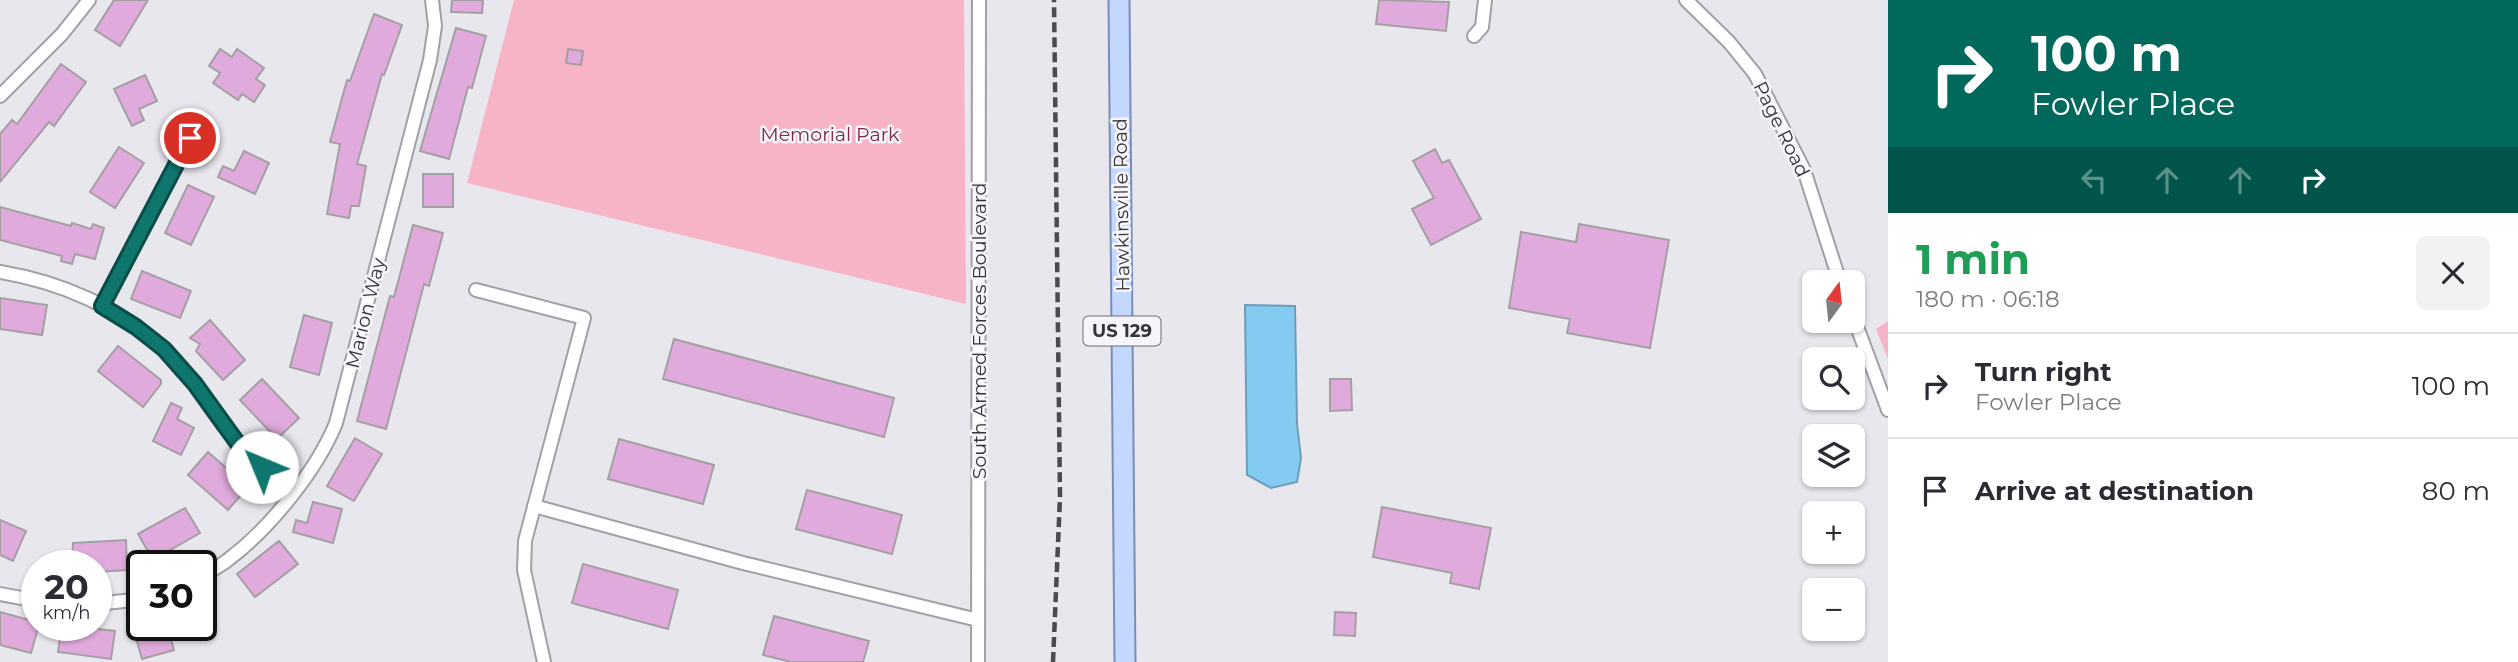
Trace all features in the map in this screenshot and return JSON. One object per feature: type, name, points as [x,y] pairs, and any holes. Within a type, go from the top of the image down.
[{"type":"main road","name":"Hawkinsville Road","points":[[1119,0],[1125,662]]},
{"type":"street","points":[[0,96],[62,34],[89,0]]},
{"type":"street","name":"Marion Way","points":[[217,567],[229,560],[247,543],[320,458],[342,404],[430,60],[435,26],[432,0]]},
{"type":"street","name":"South Armed Forces Boulevard","points":[[978,662],[979,0]]},
{"type":"street","points":[[1474,36],[1482,27],[1485,0]]},
{"type":"street","name":"Page Road","points":[[1686,0],[1729,42],[1755,74],[1804,170],[1836,270]]},
{"type":"street","points":[[102,306],[190,138]]},
{"type":"street","points":[[0,272],[44,281],[102,306],[136,327],[164,349],[195,384],[239,445],[292,493]]},
{"type":"street","points":[[476,290],[584,318],[525,541],[524,570],[544,662]]},
{"type":"street","points":[[1859,333],[1888,410]]},
{"type":"street","points":[[534,506],[743,563],[978,620]]},
{"type":"street","points":[[0,594],[21,598]]},
{"type":"green space","name":"Memorial Park","points":[[514,0],[964,0],[966,304],[467,183]]},
{"type":"green space","points":[[1888,321],[1888,359],[1876,329]]},
{"type":"water","points":[[1245,305],[1295,306],[1297,424],[1301,458],[1297,482],[1271,488],[1247,475]]},
{"type":"building","points":[[114,0],[148,0],[120,46],[95,30]]},
{"type":"building","points":[[452,0],[483,0],[482,13],[451,12]]},
{"type":"building","points":[[1379,0],[1449,2],[1446,31],[1376,24]]},
{"type":"building","points":[[374,14],[402,25],[384,75],[382,74],[357,164],[366,166],[359,206],[351,206],[349,218],[327,214],[340,144],[330,142],[347,80],[350,81]]},
{"type":"building","points":[[456,28],[486,36],[472,88],[468,87],[449,159],[420,151]]},
{"type":"building","points":[[220,49],[232,57],[237,49],[264,68],[256,79],[265,85],[254,102],[242,94],[238,100],[213,83],[220,73],[209,66]]},
{"type":"building","points":[[568,49],[583,51],[581,65],[566,63]]},
{"type":"building","points":[[61,64],[86,82],[54,126],[49,122],[0,182],[0,134],[12,120],[17,124]]},
{"type":"building","points":[[145,75],[157,101],[139,109],[144,120],[132,126],[114,89]]},
{"type":"building","points":[[119,147],[144,163],[115,208],[90,192]]},
{"type":"building","points":[[1435,149],[1442,163],[1449,160],[1481,219],[1431,245],[1412,209],[1434,198],[1413,161]]},
{"type":"building","points":[[244,151],[269,163],[255,194],[218,177],[223,166],[234,171]]},
{"type":"building","points":[[423,174],[453,174],[453,207],[423,207]]},
{"type":"building","points":[[188,185],[214,197],[191,245],[165,233]]},
{"type":"building","points":[[0,207],[71,226],[72,223],[91,229],[93,224],[104,228],[95,259],[75,254],[72,264],[61,261],[62,256],[0,240]]},
{"type":"building","points":[[1579,224],[1669,240],[1650,348],[1567,333],[1570,319],[1509,308],[1521,232],[1576,242]]},
{"type":"building","points":[[413,225],[443,233],[429,286],[424,284],[386,429],[357,421],[390,296],[394,297]]},
{"type":"building","points":[[142,271],[191,291],[180,318],[131,299]]},
{"type":"building","points":[[0,298],[47,305],[42,335],[0,329]]},
{"type":"building","points":[[304,315],[332,323],[319,375],[290,367]]},
{"type":"building","points":[[210,320],[245,360],[223,380],[196,351],[200,344],[190,338]]},
{"type":"building","points":[[674,339],[894,398],[884,437],[663,379]]},
{"type":"building","points":[[118,346],[161,380],[161,384],[143,407],[98,371]]},
{"type":"building","points":[[262,379],[299,418],[277,439],[240,400]]},
{"type":"building","points":[[1330,379],[1351,379],[1352,410],[1330,411]]},
{"type":"building","points":[[171,403],[182,408],[177,419],[194,428],[181,455],[153,441]]},
{"type":"building","points":[[355,438],[382,454],[354,501],[327,486]]},
{"type":"building","points":[[619,439],[714,465],[703,504],[608,479]]},
{"type":"building","points":[[208,452],[248,487],[228,510],[188,475]]},
{"type":"building","points":[[807,490],[902,515],[892,554],[796,529]]},
{"type":"building","points":[[313,502],[342,509],[333,543],[293,532],[296,520],[307,523]]},
{"type":"building","points":[[1382,507],[1491,528],[1479,589],[1450,583],[1452,573],[1373,557]]},
{"type":"building","points":[[185,508],[200,533],[170,550],[147,550],[138,534]]},
{"type":"building","points":[[0,520],[26,531],[13,561],[0,555]]},
{"type":"building","points":[[126,540],[126,570],[112,571],[112,550],[73,550],[73,543]]},
{"type":"building","points":[[279,541],[298,564],[255,597],[237,574]]},
{"type":"building","points":[[583,564],[678,590],[668,629],[572,603]]},
{"type":"building","points":[[0,612],[21,618],[21,641],[34,641],[31,653],[0,645]]},
{"type":"building","points":[[1335,612],[1356,613],[1355,636],[1334,635]]},
{"type":"building","points":[[774,616],[869,641],[863,662],[791,662],[763,655]]},
{"type":"building","points":[[112,631],[115,631],[111,659],[58,652],[60,641],[112,641]]},
{"type":"building","points":[[137,641],[171,641],[174,650],[142,659]]},
{"type":"railway","points":[[1053,662],[1060,497],[1054,0]]},
{"type":"route","points":[[190,138],[102,306],[136,327],[164,349],[195,384],[239,445],[262,467]]}]
